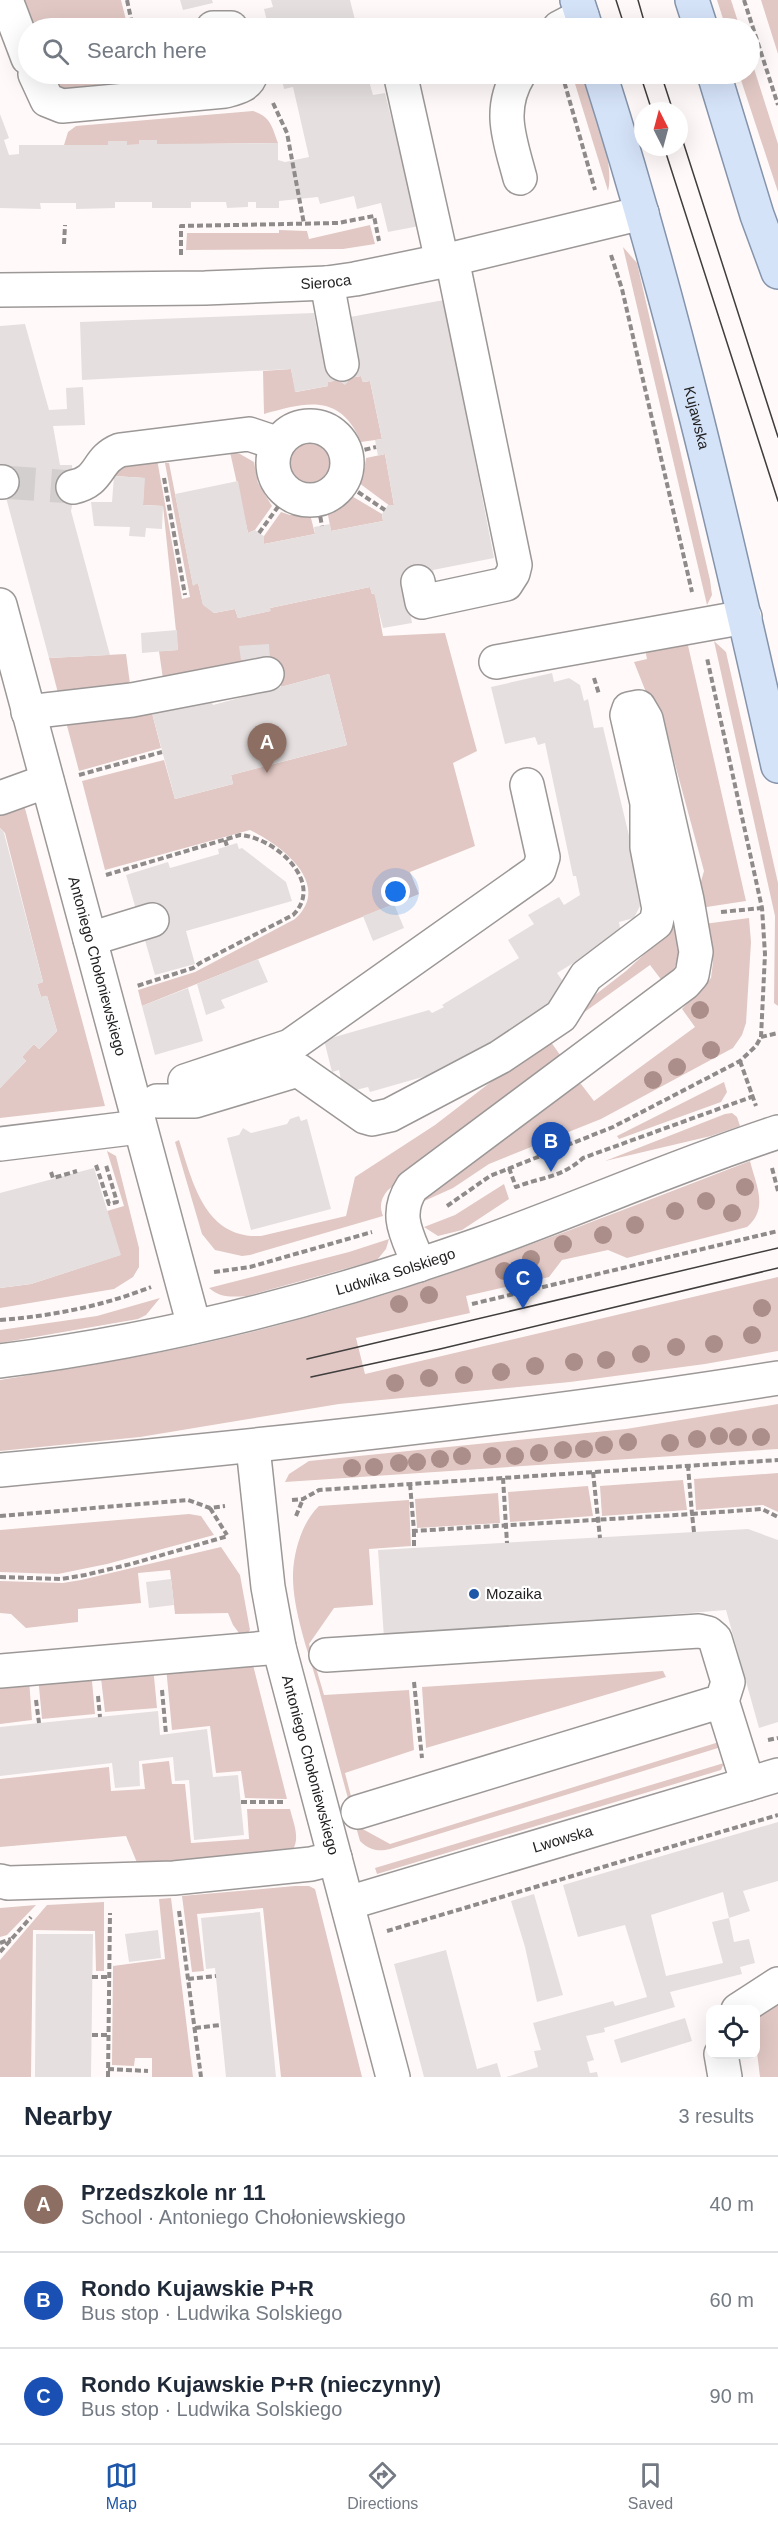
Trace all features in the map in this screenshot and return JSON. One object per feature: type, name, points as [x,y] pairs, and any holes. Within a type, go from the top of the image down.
[{"type":"main road","points":[[692,0],[698,18]]},
{"type":"main road","name":"Kujawska","points":[[603,84],[642,213],[695,405],[778,765]]},
{"type":"main road","points":[[717,84],[778,272]]},
{"type":"street","points":[[6,0],[18,32]]},
{"type":"street","points":[[39,84],[47,100],[62,106],[180,85],[225,91],[243,84]]},
{"type":"street","points":[[403,84],[447,260],[515,565],[506,584],[422,602],[418,582]]},
{"type":"street","points":[[514,84],[506,102],[506,122],[520,178]]},
{"type":"street","name":"Sieroca","points":[[0,290],[205,288],[327,283],[447,260],[642,213]]},
{"type":"street","points":[[327,283],[342,364]]},
{"type":"street","points":[[316,426],[328,429],[338,437],[332,484],[279,484],[274,472],[273,459],[276,447],[293,429],[316,426]]},
{"type":"street","points":[[72,487],[89,481],[105,458],[113,453],[249,434],[267,440],[276,447]]},
{"type":"street","name":"Antoniego Chołoniewskiego","points":[[0,605],[28,712],[58,779],[90,939],[143,1112],[194,1326]]},
{"type":"street","points":[[496,662],[745,617]]},
{"type":"street","points":[[28,712],[132,700],[267,674]]},
{"type":"street","points":[[0,1144],[195,1101],[298,1070],[365,1117],[390,1116],[500,1057],[561,1016],[586,976],[656,923],[658,917],[659,909],[647,847],[647,803],[627,715],[629,709],[639,707],[646,719],[691,918],[696,952],[692,975],[685,983],[412,1187],[403,1204],[402,1213],[418,1265]]},
{"type":"street","points":[[0,798],[58,779]]},
{"type":"street","points":[[143,1112],[189,1079],[290,1046],[539,870],[543,857],[527,785]]},
{"type":"street","points":[[90,939],[152,920]]},
{"type":"street","name":"Ludwika Solskiego","points":[[0,1362],[194,1326],[295,1302],[418,1265],[554,1217],[778,1132]]},
{"type":"street","points":[[0,1470],[253,1447],[622,1403],[778,1378]]},
{"type":"street","name":"Antoniego Chołoniewskiego","points":[[253,1447],[268,1587],[279,1647],[393,2077]]},
{"type":"street","points":[[326,1655],[412,1648],[708,1632],[715,1639],[728,1682],[722,1701],[763,1780]]},
{"type":"street","points":[[5,1666],[279,1647]]},
{"type":"street","points":[[358,1812],[722,1701]]},
{"type":"street","name":"Lwowska","points":[[348,1903],[763,1780]]},
{"type":"street","points":[[0,1881],[9,1883],[174,1878],[311,1864],[335,1858]]},
{"type":"street","points":[[746,2005],[778,1984]]},
{"type":"street","points":[[722,2059],[725,2077]]},
{"type":"path","points":[[127,0],[131,18]]},
{"type":"path","points":[[744,0],[750,18]]},
{"type":"path","points":[[760,49],[778,105]]},
{"type":"path","points":[[257,84],[276,106],[287,133],[304,224]]},
{"type":"path","points":[[565,84],[597,196]]},
{"type":"path","points":[[182,259],[181,226],[338,223],[374,216],[380,243],[390,240]]},
{"type":"path","points":[[64,244],[65,225]]},
{"type":"path","points":[[608,247],[621,289],[694,601]]},
{"type":"path","points":[[159,445],[185,595]]},
{"type":"path","points":[[259,533],[332,484],[385,510]]},
{"type":"path","points":[[439,1209],[452,1203],[490,1176],[613,1127],[740,1061],[756,1046],[761,1037],[765,954],[762,908],[705,650]]},
{"type":"path","points":[[58,779],[162,752]]},
{"type":"path","points":[[97,877],[240,835],[250,836],[266,844],[291,862],[297,869],[304,887],[300,908],[293,915],[193,968],[127,989]]},
{"type":"path","points":[[225,840],[227,846]]},
{"type":"path","points":[[155,860],[157,866]]},
{"type":"path","points":[[747,910],[762,908]]},
{"type":"path","points":[[761,1037],[778,1033]]},
{"type":"path","points":[[740,1061],[756,1107]]},
{"type":"path","points":[[509,1168],[516,1187],[527,1182],[541,1181],[570,1169],[583,1158],[753,1096]]},
{"type":"path","points":[[771,1163],[778,1191]]},
{"type":"path","points":[[62,1168],[51,1171],[53,1178],[97,1165],[108,1204],[117,1202]]},
{"type":"path","points":[[211,1272],[250,1267],[377,1230]]},
{"type":"path","points":[[472,1304],[778,1231]]},
{"type":"path","points":[[0,1320],[97,1305],[155,1285]]},
{"type":"path","points":[[285,1500],[303,1499],[319,1490],[778,1460]]},
{"type":"path","points":[[688,1466],[694,1532]]},
{"type":"path","points":[[593,1472],[600,1538]]},
{"type":"path","points":[[503,1478],[507,1543]]},
{"type":"path","points":[[410,1484],[414,1548]]},
{"type":"path","points":[[0,1516],[188,1500],[210,1508],[228,1506]]},
{"type":"path","points":[[414,1532],[762,1509],[778,1517]]},
{"type":"path","points":[[0,1576],[61,1579],[131,1564],[228,1536]]},
{"type":"path","points":[[412,1648],[420,1748],[432,1790]]},
{"type":"path","points":[[161,1687],[166,1734]]},
{"type":"path","points":[[241,1802],[296,1802]]},
{"type":"path","points":[[357,1940],[778,1815]]},
{"type":"path","points":[[177,1900],[201,2077]]},
{"type":"path","points":[[108,2077],[110,1906]]},
{"type":"path","points":[[0,1952],[32,1915]]},
{"type":"path","points":[[0,1943],[11,1939]]},
{"type":"path","points":[[188,1979],[216,1976]]},
{"type":"path","points":[[92,1977],[109,1977]]},
{"type":"path","points":[[195,2028],[220,2025]]},
{"type":"path","points":[[92,2035],[108,2035]]},
{"type":"path","points":[[108,2069],[148,2071]]},
{"type":"shaded area","points":[[23,0],[121,0],[126,18],[30,18]]},
{"type":"shaded area","points":[[717,0],[731,0],[737,18],[723,18]]},
{"type":"shaded area","points":[[761,0],[778,0],[778,54]]},
{"type":"shaded area","points":[[55,84],[104,84],[57,89]]},
{"type":"shaded area","points":[[575,84],[585,84],[606,149],[610,179],[608,191]]},
{"type":"shaded area","points":[[742,84],[759,84],[778,144],[778,192]]},
{"type":"shaded area","points":[[253,111],[264,116],[272,127],[278,143],[127,145],[127,141],[109,141],[108,145],[64,145],[68,132],[76,126]]},
{"type":"shaded area","points":[[370,225],[375,244],[343,249],[186,250],[187,233],[307,231],[309,239]]},
{"type":"shaded area","points":[[623,247],[637,263],[710,580],[712,595],[707,605]]},
{"type":"shaded area","points":[[291,369],[296,392],[328,386],[328,382],[361,376],[363,382],[370,381],[382,439],[361,442],[353,426],[343,415],[332,408],[321,405],[294,406],[264,414],[263,371]]},
{"type":"shaded area","points":[[304,434],[314,434],[327,441],[334,454],[334,464],[327,477],[314,484],[304,484],[295,480],[288,473],[284,464],[284,454],[288,445],[295,438]]},
{"type":"shaded area","points":[[230,452],[240,454],[254,462],[258,483],[272,506],[255,530],[248,533]]},
{"type":"shaded area","points":[[385,454],[394,505],[390,506],[359,483],[363,477],[366,458]]},
{"type":"shaded area","points":[[157,459],[182,599],[190,597],[165,463],[169,463],[193,585],[198,583],[203,604],[214,613],[235,609],[238,618],[270,611],[270,608],[370,587],[372,594],[375,593],[383,636],[445,633],[477,751],[453,763],[475,846],[410,872],[419,894],[142,1006],[138,990],[195,972],[295,919],[305,906],[308,892],[306,879],[288,856],[250,830],[105,870],[82,781],[164,760],[175,799],[233,784],[231,775],[347,745],[329,674],[281,687],[274,665],[164,686],[159,651],[178,650],[163,506],[143,505],[144,478],[114,476],[126,464]]},
{"type":"shaded area","points":[[350,495],[382,514],[383,521],[331,531],[327,510],[336,507]]},
{"type":"shaded area","points":[[281,512],[290,515],[310,514],[315,534],[264,544],[264,536]]},
{"type":"shaded area","points":[[687,641],[746,901],[700,908],[697,895],[704,871],[669,742],[659,725],[634,662],[647,659],[645,649]]},
{"type":"shaded area","points":[[714,641],[726,652],[778,883],[778,1006],[774,1003],[775,916]]},
{"type":"shaded area","points":[[126,654],[131,691],[60,701],[49,658]]},
{"type":"shaded area","points":[[152,713],[161,748],[79,771],[66,722]]},
{"type":"shaded area","points":[[23,801],[105,1106],[0,1118],[0,1088],[26,1061],[22,1057],[34,1044],[39,1049],[57,1031],[47,996],[41,997],[37,984],[43,982],[5,833],[0,828],[0,812]]},
{"type":"shaded area","points":[[749,918],[751,942],[746,1023],[742,1035],[733,1048],[601,1119],[489,1164],[453,1188],[422,1202],[427,1192],[576,1084],[581,1084],[594,1101],[695,1027],[682,1009],[711,978],[713,962],[704,924]]},
{"type":"shaded area","points":[[674,927],[678,957],[674,969],[663,982],[650,965],[572,1021],[586,1002],[626,971]]},
{"type":"shaded area","points":[[548,1038],[563,1059],[388,1190],[381,1202],[383,1216],[242,1256],[215,1250],[202,1234],[175,1142],[179,1140],[196,1190],[204,1205],[214,1218],[227,1228],[242,1234],[261,1236],[346,1216],[355,1177],[435,1125]]},
{"type":"shaded area","points":[[724,1082],[727,1092],[721,1102],[619,1139],[617,1136]]},
{"type":"shaded area","points":[[732,1113],[737,1117],[740,1126],[711,1136],[605,1161],[725,1114]]},
{"type":"shaded area","points":[[107,1151],[116,1156],[139,1248],[139,1267],[133,1277],[114,1289],[0,1308],[0,1288],[31,1284],[120,1255],[107,1211],[124,1206]]},
{"type":"shaded area","points":[[750,1161],[759,1196],[759,1205],[754,1220],[747,1227],[627,1258],[608,1250],[562,1260],[549,1277],[466,1296],[470,1313],[356,1338],[365,1374],[778,1277],[778,1351],[705,1364],[570,1382],[339,1404],[140,1437],[0,1451],[0,1380],[173,1350],[241,1335],[336,1309],[515,1250]]},
{"type":"shaded area","points":[[504,1184],[509,1199],[462,1230],[438,1236],[424,1227],[455,1215]]},
{"type":"shaded area","points":[[389,1239],[386,1249],[377,1260],[247,1296],[231,1297],[209,1288],[349,1252]]},
{"type":"shaded area","points":[[160,1298],[146,1315],[138,1319],[0,1343],[0,1330],[97,1316]]},
{"type":"shaded area","points":[[778,1404],[778,1449],[285,1482],[289,1474],[309,1461],[626,1429]]},
{"type":"shaded area","points":[[778,1473],[778,1512],[763,1505],[696,1510],[694,1479]]},
{"type":"shaded area","points":[[683,1480],[687,1510],[602,1516],[600,1486]]},
{"type":"shaded area","points":[[588,1486],[593,1516],[510,1522],[508,1492]]},
{"type":"shaded area","points":[[498,1493],[500,1523],[417,1528],[415,1499]]},
{"type":"shaded area","points":[[409,1500],[411,1546],[369,1549],[373,1605],[334,1608],[309,1644],[324,1695],[409,1690],[414,1750],[345,1773],[359,1827],[390,1844],[719,1742],[718,1748],[390,1849],[374,1850],[363,1844],[360,1841],[301,1630],[293,1587],[294,1564],[297,1546],[304,1528],[319,1506]]},
{"type":"shaded area","points":[[189,1514],[201,1516],[214,1535],[107,1564],[58,1574],[0,1572],[0,1530]]},
{"type":"shaded area","points":[[221,1547],[240,1575],[250,1630],[247,1634],[239,1633],[228,1613],[175,1614],[170,1570],[138,1573],[141,1603],[78,1609],[78,1622],[26,1628],[11,1614],[0,1613],[0,1581],[63,1583]]},
{"type":"shaded area","points":[[252,1661],[287,1799],[245,1798],[241,1771],[216,1773],[210,1726],[172,1730],[166,1667]]},
{"type":"shaded area","points":[[153,1666],[157,1708],[105,1712],[100,1670]]},
{"type":"shaded area","points":[[91,1670],[95,1714],[42,1719],[38,1676]]},
{"type":"shaded area","points":[[663,1671],[666,1677],[426,1748],[422,1687]]},
{"type":"shaded area","points":[[29,1679],[32,1720],[0,1724],[0,1683]]},
{"type":"shaded area","points":[[169,1761],[172,1784],[185,1784],[191,1843],[249,1839],[247,1809],[290,1809],[296,1833],[293,1849],[289,1854],[140,1870],[126,1836],[0,1847],[0,1779],[109,1767],[111,1791],[145,1789],[142,1764]]},
{"type":"shaded area","points":[[724,1763],[721,1770],[377,1874],[375,1868]]},
{"type":"shaded area","points":[[309,1886],[315,1889],[362,2077],[281,2077],[263,1908],[197,1914],[204,1971],[192,1972],[182,1896]]},
{"type":"shaded area","points":[[171,1898],[193,2077],[152,2077],[152,2058],[135,2058],[134,2066],[112,2065],[113,1966],[165,1959],[159,1899]]},
{"type":"shaded area","points":[[104,1902],[104,1971],[96,1971],[95,1931],[33,1930],[31,2077],[0,2077],[0,1960],[47,1905]]},
{"type":"shaded area","points":[[36,1905],[7,1935],[0,1937],[0,1908]]},
{"type":"shaded area","points":[[778,1995],[778,2077],[760,2077],[758,2059],[760,2059],[760,2007]]},
{"type":"building","points":[[180,0],[212,0],[213,3],[183,10]]},
{"type":"building","points":[[271,0],[350,0],[354,18],[266,18],[264,9],[273,7]]},
{"type":"building","points":[[134,84],[155,84],[135,88]]},
{"type":"building","points":[[283,84],[370,84],[373,95],[385,93],[392,121],[394,120],[416,223],[419,222],[419,226],[388,232],[381,203],[357,209],[354,196],[320,204],[318,197],[279,201],[279,208],[256,208],[256,202],[248,202],[248,207],[227,208],[226,202],[191,202],[191,208],[152,208],[152,202],[115,202],[115,208],[76,209],[76,203],[40,203],[41,209],[0,208],[0,114],[9,138],[4,140],[9,155],[19,154],[19,145],[108,145],[108,141],[127,141],[127,145],[139,144],[139,140],[157,140],[157,144],[278,143],[278,160],[285,162],[309,157],[293,87],[284,89]]},
{"type":"building","points":[[444,300],[494,558],[433,570],[435,579],[405,585],[412,623],[383,628],[374,593],[372,594],[370,587],[270,608],[271,611],[238,618],[235,609],[214,613],[203,605],[198,583],[193,586],[175,494],[238,481],[248,533],[255,530],[264,536],[264,544],[315,534],[314,527],[330,524],[331,531],[383,521],[382,514],[388,505],[394,505],[385,454],[378,456],[375,440],[382,439],[370,381],[363,382],[361,376],[351,378],[345,385],[338,380],[328,382],[328,386],[295,392],[291,369],[82,380],[80,322],[314,313],[317,330],[352,324],[350,317]]},
{"type":"building","points":[[25,324],[49,410],[67,409],[66,388],[83,387],[85,425],[53,426],[60,465],[72,465],[71,511],[110,655],[49,658],[0,475],[0,326]]},
{"type":"building","points":[[114,476],[145,478],[143,505],[163,506],[162,529],[146,528],[145,537],[129,536],[130,527],[94,526],[91,502],[112,502]]},
{"type":"building","points":[[177,630],[178,650],[142,653],[141,633]]},
{"type":"building","points":[[269,644],[270,659],[241,660],[239,646]]},
{"type":"building","points":[[552,673],[554,682],[569,678],[580,685],[584,701],[588,699],[594,728],[603,727],[642,890],[637,891],[640,906],[634,918],[619,922],[621,934],[557,973],[564,983],[560,996],[549,1002],[553,1010],[440,1072],[370,1092],[368,1087],[352,1091],[342,1085],[339,1070],[332,1072],[324,1040],[429,1010],[432,1013],[444,1007],[442,1005],[519,958],[508,940],[534,924],[528,915],[559,897],[564,905],[580,895],[576,876],[573,876],[545,743],[538,745],[535,737],[505,744],[491,687]]},
{"type":"building","points":[[329,674],[347,745],[231,775],[233,784],[175,799],[152,713],[210,697],[213,705]]},
{"type":"building","points":[[0,828],[4,833],[43,982],[37,984],[41,997],[47,996],[57,1031],[39,1049],[34,1044],[22,1057],[26,1061],[0,1088]]},
{"type":"building","points":[[237,843],[239,849],[242,848],[286,882],[292,901],[186,931],[195,964],[155,975],[126,875],[168,862],[170,868],[219,854],[218,849]]},
{"type":"building","points":[[394,904],[404,928],[373,941],[363,916]]},
{"type":"building","points":[[258,959],[268,982],[221,1000],[225,1008],[206,1015],[197,984]]},
{"type":"building","points":[[188,988],[203,1041],[155,1055],[142,1006]]},
{"type":"building","points":[[299,1116],[301,1121],[307,1119],[331,1209],[251,1230],[227,1138],[239,1135],[243,1128],[251,1133],[287,1124],[290,1119]]},
{"type":"building","points":[[94,1168],[121,1255],[31,1284],[0,1288],[0,1193]]},
{"type":"building","name":"Mozaika","points":[[748,1529],[778,1540],[778,1722],[759,1728],[726,1610],[384,1638],[378,1550]]},
{"type":"building","points":[[171,1579],[174,1605],[149,1608],[146,1582]]},
{"type":"building","points":[[158,1711],[160,1735],[207,1729],[213,1777],[238,1775],[244,1835],[194,1840],[189,1780],[175,1781],[173,1757],[139,1761],[140,1786],[115,1788],[112,1763],[0,1776],[0,1727]]},
{"type":"building","points":[[778,1822],[778,1881],[743,1891],[750,1911],[729,1918],[734,1942],[749,1939],[755,1963],[740,1967],[742,1974],[670,1992],[675,2007],[604,2028],[605,2032],[586,2036],[594,2060],[587,2062],[590,2073],[597,2072],[598,2077],[506,2077],[538,2067],[534,2051],[541,2050],[533,2023],[613,2001],[615,2006],[647,1997],[625,1925],[578,1937],[563,1885]],"holes":[[[723,1892],[729,1918],[712,1922],[723,1963],[666,1976],[651,1915]]]},
{"type":"building","points":[[534,1894],[563,1995],[537,2002],[525,1947],[511,1901]]},
{"type":"building","points":[[260,1912],[276,2077],[226,2077],[215,1968],[206,1969],[201,1918]]},
{"type":"building","points":[[158,1930],[161,1958],[129,1962],[125,1934]]},
{"type":"building","points":[[36,1934],[93,1934],[91,2077],[35,2077]]},
{"type":"building","points":[[446,1950],[477,2069],[497,2063],[501,2077],[424,2077],[394,1964]]},
{"type":"building","points":[[685,2018],[692,2041],[621,2063],[614,2040]]},
{"type":"tunnel","points":[[2,482],[73,487]]},
{"type":"tram line","points":[[616,0],[622,18]]},
{"type":"tram line","points":[[638,0],[643,18]]},
{"type":"tram line","points":[[643,84],[649,102]]},
{"type":"tram line","points":[[664,84],[670,102]]},
{"type":"tram line","points":[[667,156],[778,501]]},
{"type":"tram line","points":[[688,156],[778,437]]},
{"type":"tram line","points":[[307,1359],[778,1248]]},
{"type":"tram line","points":[[311,1377],[440,1349],[778,1268]]},
{"type":"place","name":"Przedszkole nr 11","points":[[267,773]]},
{"type":"place","name":"Rondo Kujawskie P+R","points":[[551,1172]]},
{"type":"place","name":"Rondo Kujawskie P+R (nieczynny)","points":[[523,1309]]},
{"type":"place","name":"Mozaika","points":[[474,1594]]}]
